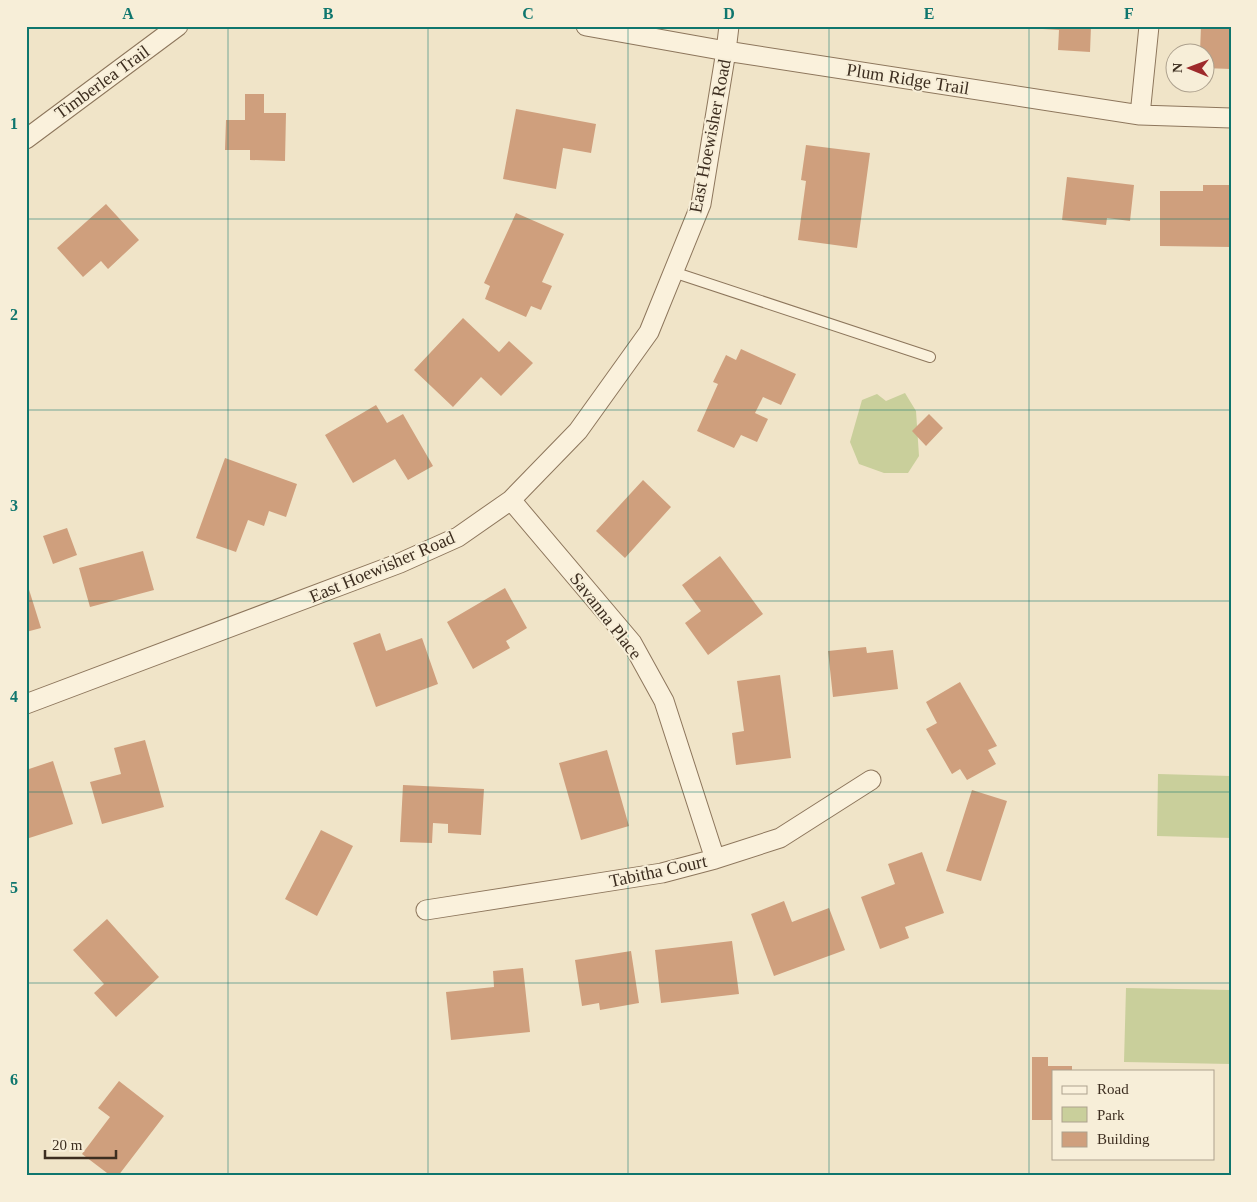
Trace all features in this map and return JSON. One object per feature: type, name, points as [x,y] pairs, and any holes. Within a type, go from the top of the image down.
[{"type":"street","name":"Timberlea Trail","points":[[26,139],[178,26]]},
{"type":"street","name":"Plum Ridge Trail","points":[[586,26],[726,51],[1140,115],[1231,118]]},
{"type":"street","name":"East Hoewisher Road","points":[[26,704],[400,563],[458,537],[511,500],[578,431],[649,332],[701,204],[729,26]]},
{"type":"street","points":[[1140,115],[1150,26]]},
{"type":"street","name":"Savanna Place","points":[[511,500],[632,643],[664,701],[714,859]]},
{"type":"street","name":"Tabitha Court","points":[[426,910],[662,874],[714,859],[780,838],[871,780]]},
{"type":"lane","points":[[673,272],[930,357]]},
{"type":"green space","points":[[905,393],[916,411],[919,456],[908,473],[884,473],[859,464],[850,442],[862,400],[877,394],[886,401]]},
{"type":"green space","points":[[1158,774],[1231,776],[1231,838],[1157,836]]},
{"type":"green space","points":[[1126,988],[1231,990],[1231,1064],[1124,1062]]},
{"type":"building","points":[[1044,26],[1091,26],[1090,52],[1058,50],[1059,30],[1043,29]]},
{"type":"building","points":[[1201,26],[1231,26],[1231,69],[1214,68],[1214,42],[1200,42]]},
{"type":"building","points":[[245,94],[264,94],[264,113],[286,113],[285,161],[250,160],[250,150],[225,150],[226,120],[245,120]]},
{"type":"building","points":[[516,109],[596,124],[591,153],[563,148],[556,189],[503,179]]},
{"type":"building","points":[[806,145],[870,153],[857,248],[798,240],[806,181],[801,180]]},
{"type":"building","points":[[1067,177],[1134,185],[1130,221],[1107,218],[1106,225],[1062,220]]},
{"type":"building","points":[[1203,185],[1231,185],[1231,247],[1160,246],[1160,191],[1203,191]]},
{"type":"building","points":[[106,204],[139,240],[108,269],[101,261],[83,277],[57,248]]},
{"type":"building","points":[[516,213],[564,234],[542,282],[552,286],[541,310],[531,306],[526,317],[485,299],[490,286],[484,283]]},
{"type":"building","points":[[463,318],[499,352],[509,341],[533,363],[501,396],[481,377],[453,407],[414,370]]},
{"type":"building","points":[[741,349],[796,374],[781,405],[763,397],[755,413],[768,419],[757,442],[741,435],[734,448],[697,431],[718,384],[713,382],[726,355],[736,360]]},
{"type":"building","points":[[376,405],[387,423],[403,414],[433,466],[408,480],[395,459],[353,483],[325,435]]},
{"type":"building","points":[[929,414],[943,428],[926,446],[912,431]]},
{"type":"building","points":[[225,458],[297,484],[286,517],[269,511],[264,526],[248,520],[236,552],[196,538]]},
{"type":"building","points":[[643,480],[671,507],[625,558],[596,531]]},
{"type":"building","points":[[67,528],[77,555],[53,564],[43,536]]},
{"type":"building","points":[[143,551],[154,590],[90,607],[79,568]]},
{"type":"building","points":[[720,556],[763,614],[708,655],[685,623],[701,611],[682,585]]},
{"type":"building","points":[[26,580],[41,628],[26,632]]},
{"type":"building","points":[[505,588],[527,628],[506,641],[510,648],[473,669],[447,622]]},
{"type":"building","points":[[380,633],[386,651],[422,638],[438,684],[376,707],[353,643]]},
{"type":"building","points":[[866,647],[867,653],[893,650],[898,689],[833,697],[828,651]]},
{"type":"building","points":[[780,675],[791,758],[736,765],[732,733],[744,731],[737,681]]},
{"type":"building","points":[[960,682],[997,746],[988,750],[996,764],[967,780],[960,769],[952,774],[926,729],[937,723],[926,702]]},
{"type":"building","points":[[145,740],[164,807],[102,824],[90,782],[121,774],[114,748]]},
{"type":"building","points":[[607,750],[629,826],[581,840],[559,763]]},
{"type":"building","points":[[53,761],[73,824],[26,839],[26,770]]},
{"type":"building","points":[[403,785],[484,789],[481,835],[448,833],[448,824],[433,823],[432,843],[400,842]]},
{"type":"building","points":[[972,790],[1007,801],[981,881],[946,871]]},
{"type":"building","points":[[321,830],[353,846],[317,916],[285,899]]},
{"type":"building","points":[[922,852],[944,913],[905,927],[909,938],[880,949],[861,897],[895,884],[888,864]]},
{"type":"building","points":[[784,901],[792,922],[829,908],[845,950],[774,976],[751,914]]},
{"type":"building","points":[[107,919],[159,977],[116,1017],[94,993],[104,984],[73,950]]},
{"type":"building","points":[[732,941],[739,994],[661,1003],[655,950]]},
{"type":"building","points":[[631,951],[639,1003],[600,1010],[599,1003],[582,1006],[575,960]]},
{"type":"building","points":[[523,968],[530,1032],[451,1040],[446,992],[494,987],[493,971]]},
{"type":"building","points":[[1032,1057],[1048,1057],[1048,1066],[1072,1066],[1072,1070],[1052,1070],[1052,1120],[1032,1120]]},
{"type":"building","points":[[119,1081],[164,1116],[118,1176],[111,1176],[82,1154],[110,1117],[98,1108]]}]
